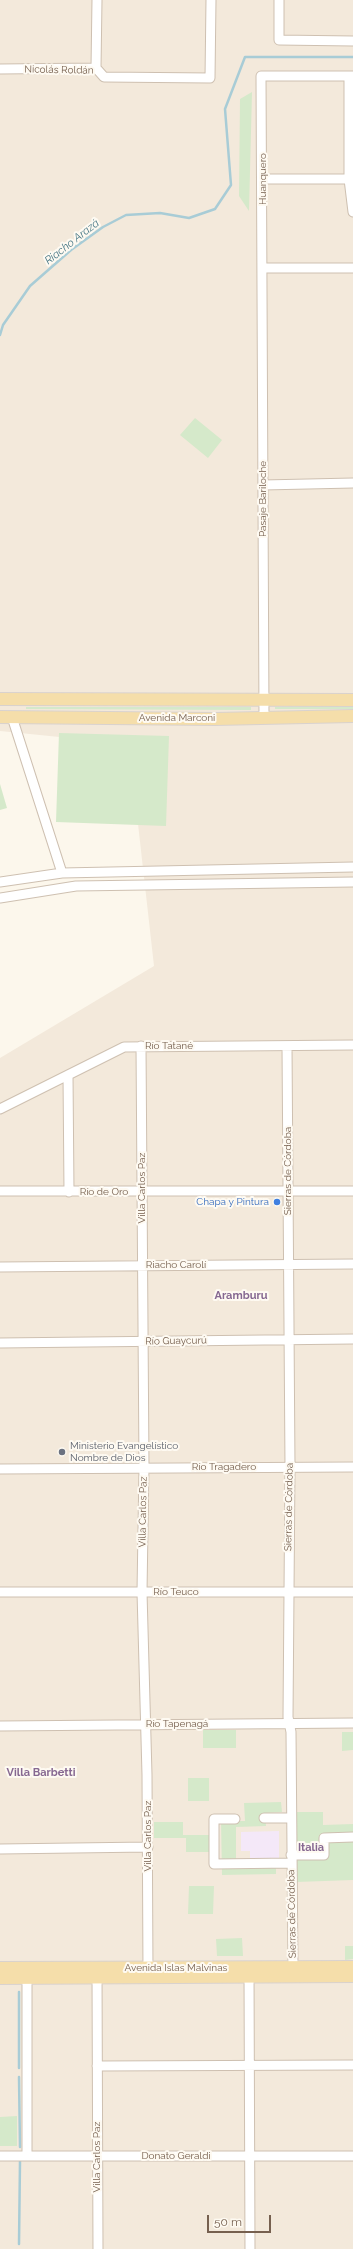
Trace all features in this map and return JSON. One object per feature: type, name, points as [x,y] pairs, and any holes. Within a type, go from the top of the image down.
[{"type":"main road","name":"Avenida Marconi","points":[[6,699],[264,701],[353,700]]},
{"type":"main road","points":[[6,699],[6,717]]},
{"type":"main road","name":"Avenida Marconi","points":[[6,717],[264,718],[353,716]]},
{"type":"main road","name":"Avenida Islas Malvinas","points":[[249,1972],[293,1967],[353,1967]]},
{"type":"main road","name":"Avenida Islas Malvinas","points":[[0,1968],[27,1973],[249,1972],[353,1976]]},
{"type":"main road","name":"Avenida Islas Malvinas","points":[[0,1978],[27,1973]]},
{"type":"street","points":[[96,68],[97,0]]},
{"type":"street","name":"Nicolás Roldán","points":[[0,69],[96,68],[104,77],[210,78],[211,0]]},
{"type":"street","points":[[279,0],[279,40],[353,41]]},
{"type":"street","name":"Huanquero","points":[[263,281],[262,76],[351,76]]},
{"type":"street","points":[[351,76],[349,179],[353,212]]},
{"type":"street","points":[[263,179],[349,179]]},
{"type":"street","points":[[263,268],[353,268]]},
{"type":"street","name":"Pasaje Bariloche","points":[[263,281],[264,718]]},
{"type":"street","points":[[263,485],[353,483]]},
{"type":"street","points":[[6,717],[62,873]]},
{"type":"street","points":[[0,882],[62,873],[353,867]]},
{"type":"street","points":[[0,898],[76,886],[353,882]]},
{"type":"street","name":"Río Tatané","points":[[0,1109],[124,1047],[353,1045]]},
{"type":"street","name":"Villa Carlos Paz","points":[[141,1046],[144,1467],[142,1592],[148,1847],[148,1973]]},
{"type":"street","name":"Sierras de Córdoba","points":[[287,1046],[290,1467],[288,1592],[293,1967]]},
{"type":"street","points":[[68,1075],[69,1192]]},
{"type":"street","name":"Río de Oro","points":[[0,1191],[353,1191]]},
{"type":"street","name":"Riacho Carolí","points":[[0,1267],[353,1264]]},
{"type":"street","name":"Río Guaycurú","points":[[0,1343],[353,1339]]},
{"type":"street","name":"Río Tragadero","points":[[0,1469],[353,1467]]},
{"type":"street","name":"Río Teuco","points":[[0,1592],[353,1592]]},
{"type":"street","name":"Río Tapenagá","points":[[0,1726],[289,1723],[353,1724]]},
{"type":"street","points":[[264,1818],[291,1818]]},
{"type":"street","points":[[235,1819],[214,1819],[214,1864],[291,1859],[324,1855],[324,1838],[353,1837]]},
{"type":"street","points":[[0,1849],[148,1847]]},
{"type":"street","points":[[249,1972],[250,2249]]},
{"type":"street","points":[[27,1973],[27,2156]]},
{"type":"street","name":"Villa Carlos Paz","points":[[97,1973],[98,2249]]},
{"type":"street","points":[[97,2066],[353,2065]]},
{"type":"street","name":"Donato Geraldi","points":[[0,2156],[353,2156]]},
{"type":"shaded area","points":[[0,0],[353,0],[353,2249],[0,2249],[0,1058],[154,966],[129,744],[0,731]]},
{"type":"shaded area","points":[[279,1831],[279,1860],[250,1860],[250,1851],[241,1851],[241,1832]]},
{"type":"green space","points":[[252,92],[249,211],[239,196],[240,99]]},
{"type":"green space","points":[[195,418],[222,440],[208,458],[180,435]]},
{"type":"green space","points":[[353,706],[353,709],[275,709],[275,707]]},
{"type":"green space","points":[[26,707],[251,707],[251,710],[26,709]]},
{"type":"green space","points":[[59,733],[169,736],[166,826],[56,822]]},
{"type":"green space","points":[[0,784],[7,808],[0,810]]},
{"type":"green space","points":[[203,1730],[236,1730],[236,1748],[203,1748]]},
{"type":"green space","points":[[342,1732],[353,1732],[353,1750],[342,1751]]},
{"type":"green space","points":[[188,1778],[209,1778],[209,1801],[188,1801]]},
{"type":"green space","points":[[281,1802],[282,1812],[265,1813],[266,1826],[236,1827],[236,1867],[276,1866],[276,1874],[222,1875],[221,1821],[245,1821],[244,1803]]},
{"type":"green space","points":[[295,1812],[323,1812],[323,1825],[353,1824],[353,1880],[296,1882]]},
{"type":"green space","points":[[154,1822],[183,1822],[183,1835],[210,1835],[210,1852],[186,1852],[186,1838],[154,1838]]},
{"type":"green space","points":[[189,1886],[214,1886],[213,1914],[188,1914]]},
{"type":"green space","points":[[242,1938],[243,1956],[217,1956],[216,1939]]},
{"type":"green space","points":[[345,1946],[353,1946],[353,1959],[345,1960]]},
{"type":"green space","points":[[17,2116],[17,2146],[0,2146],[0,2117]]},
{"type":"waterway","name":"Riacho Arazá","points":[[0,335],[3,325],[30,286],[71,250],[103,227],[126,215],[160,213],[189,218],[215,209],[231,185],[225,109],[245,57],[353,57]]},
{"type":"waterway","points":[[19,1992],[19,2068]]},
{"type":"waterway","points":[[19,2077],[20,2147]]},
{"type":"waterway","points":[[19,2244],[20,2161]]},
{"type":"place","name":"Chapa y Pintura","points":[[277,1202]]},
{"type":"place","name":"Ministerio Evangelístico Nombre de Dios","points":[[62,1452]]},
{"type":"district","name":"Aramburu","points":[[241,1296]]},
{"type":"district","name":"Villa Barbetti","points":[[41,1773]]},
{"type":"district","name":"Italia","points":[[311,1848]]}]
